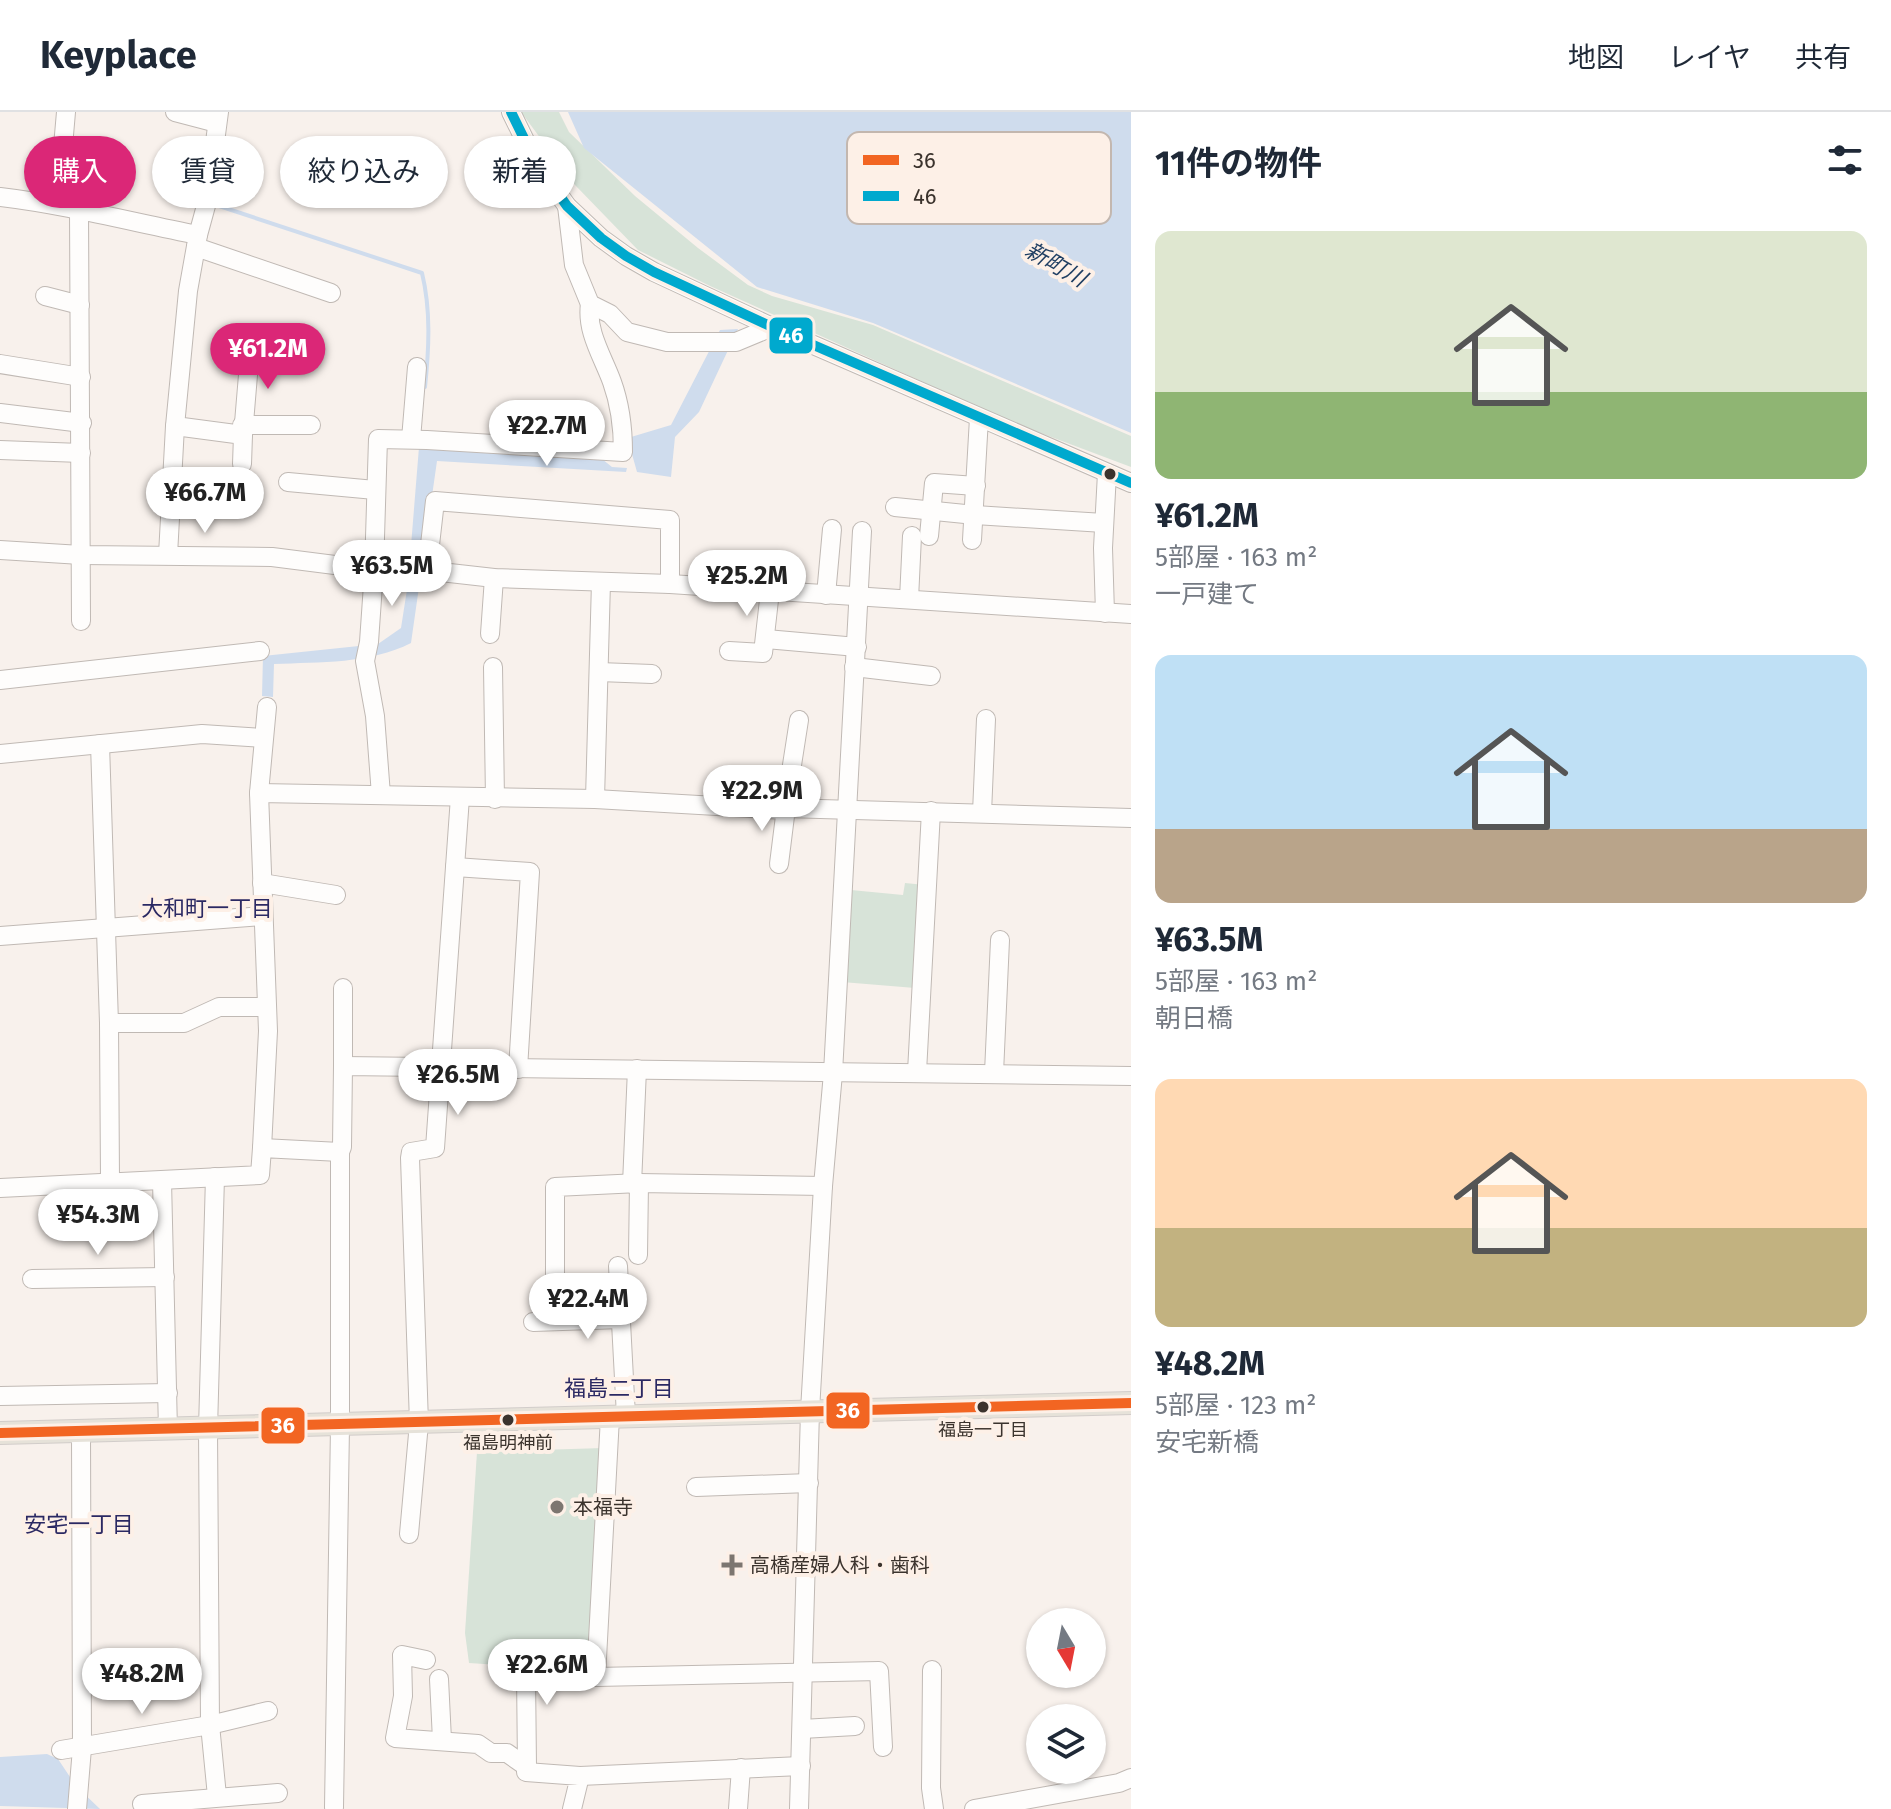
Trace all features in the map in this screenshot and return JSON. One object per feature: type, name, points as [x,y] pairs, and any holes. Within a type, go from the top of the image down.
[{"type":"main road","points":[[0,1433],[1131,1403]]},
{"type":"street","points":[[64,136],[66,112]]},
{"type":"street","points":[[168,555],[175,426],[188,291],[207,202],[218,118],[175,112]]},
{"type":"street","points":[[511,112],[523,136]]},
{"type":"street","points":[[0,197],[24,200]]},
{"type":"street","points":[[70,208],[197,241],[331,293]]},
{"type":"street","points":[[381,795],[367,650],[374,570],[378,439],[623,452],[623,430],[614,385],[593,335],[588,315],[590,304],[574,265],[567,208]]},
{"type":"street","points":[[569,208],[626,256],[772,327],[1131,483]]},
{"type":"street","points":[[79,211],[81,621]]},
{"type":"street","points":[[45,296],[80,305]]},
{"type":"street","points":[[590,304],[610,314],[627,332],[667,342],[736,342],[772,327]]},
{"type":"street","points":[[242,464],[249,363],[246,358]]},
{"type":"street","points":[[0,364],[81,377]]},
{"type":"street","points":[[411,439],[417,367]]},
{"type":"street","points":[[0,413],[82,423]]},
{"type":"street","points":[[972,540],[979,418]]},
{"type":"street","points":[[175,426],[243,430],[311,425]]},
{"type":"street","points":[[0,450],[81,453]]},
{"type":"street","points":[[1105,613],[1107,473]]},
{"type":"street","points":[[288,482],[375,490]]},
{"type":"street","points":[[909,599],[921,536],[931,512],[934,483],[976,486]]},
{"type":"street","points":[[419,570],[435,501],[670,520],[670,584]]},
{"type":"street","points":[[895,507],[1104,523]]},
{"type":"street","points":[[826,595],[832,529]]},
{"type":"street","points":[[799,1809],[810,1411],[833,1073],[862,531]]},
{"type":"street","points":[[0,550],[81,555],[272,557],[374,570],[419,570],[494,578],[670,584],[1131,614]]},
{"type":"street","points":[[490,634],[494,578]]},
{"type":"street","points":[[595,799],[601,582]]},
{"type":"street","points":[[729,651],[763,653],[770,591]]},
{"type":"street","points":[[766,639],[857,647]]},
{"type":"street","points":[[0,680],[260,651]]},
{"type":"street","points":[[493,667],[495,799]]},
{"type":"street","points":[[854,667],[931,676]]},
{"type":"street","points":[[599,672],[652,674]]},
{"type":"street","points":[[0,1188],[260,1175],[268,1031],[259,793],[267,707]]},
{"type":"street","points":[[982,813],[986,719]]},
{"type":"street","points":[[779,864],[799,720]]},
{"type":"street","points":[[0,754],[202,734],[263,738]]},
{"type":"street","points":[[100,744],[109,1023],[110,1181]]},
{"type":"street","points":[[259,793],[595,799],[786,809],[1131,818]]},
{"type":"street","points":[[409,1534],[419,1423],[410,1158],[411,1152],[435,1148],[460,797]]},
{"type":"street","points":[[917,1072],[931,811]]},
{"type":"street","points":[[455,867],[530,872],[518,1069]]},
{"type":"street","points":[[262,883],[336,895]]},
{"type":"street","points":[[0,936],[263,916]]},
{"type":"street","points":[[994,1073],[1000,940]]},
{"type":"street","points":[[334,1807],[343,988]]},
{"type":"street","points":[[109,1023],[184,1023],[219,1007],[266,1007]]},
{"type":"street","points":[[343,1066],[1131,1076]]},
{"type":"street","points":[[637,1069],[638,1255]]},
{"type":"street","points":[[262,1148],[340,1152]]},
{"type":"street","points":[[215,1177],[208,1429],[210,1725],[217,1796]]},
{"type":"street","points":[[162,1181],[168,1430]]},
{"type":"street","points":[[555,1321],[555,1187],[636,1184],[823,1186]]},
{"type":"street","points":[[596,1677],[618,1417],[621,1319],[618,1266]]},
{"type":"street","points":[[32,1279],[165,1277]]},
{"type":"street","points":[[533,1322],[621,1319]]},
{"type":"street","points":[[0,1396],[168,1393]]},
{"type":"street","points":[[77,1809],[82,1748],[81,1432]]},
{"type":"street","points":[[696,1487],[809,1483]]},
{"type":"street","points":[[426,1660],[402,1655],[403,1696],[395,1738],[478,1744],[491,1753],[507,1753],[527,1767]]},
{"type":"street","points":[[932,1670],[931,1788],[934,1809]]},
{"type":"street","points":[[801,1766],[580,1776],[526,1772],[526,1674],[596,1677],[879,1671],[883,1747]]},
{"type":"street","points":[[439,1679],[442,1740]]},
{"type":"street","points":[[61,1750],[210,1725],[268,1711]]},
{"type":"street","points":[[802,1729],[855,1726]]},
{"type":"street","points":[[738,1809],[741,1768]]},
{"type":"street","points":[[572,1809],[580,1776]]},
{"type":"street","points":[[974,1809],[1119,1783],[1131,1778]]},
{"type":"street","points":[[142,1804],[278,1793]]},
{"type":"shaded area","points":[[521,112],[559,112],[573,136],[539,136]]},
{"type":"shaded area","points":[[576,139],[635,196],[748,285],[772,296],[873,325],[1131,436],[1131,467],[1014,423],[710,286],[638,250],[576,186]]},
{"type":"shaded area","points":[[905,883],[925,885],[915,988],[842,982],[851,890],[903,895]]},
{"type":"shaded area","points":[[603,1448],[591,1671],[469,1663],[465,1633],[477,1452]]},
{"type":"water","name":"新町川","points":[[568,112],[1131,112],[1131,433],[873,323],[757,287],[584,148]]},
{"type":"water","points":[[738,329],[699,412],[675,437],[671,477],[637,472],[630,447],[631,437],[671,425],[720,330]]},
{"type":"water","points":[[419,447],[597,455],[612,467],[627,468],[626,472],[437,461],[411,643],[362,658],[274,664],[273,697],[262,696],[263,656],[378,644],[401,628],[408,583]]},
{"type":"water","points":[[47,1754],[58,1759],[76,1786],[100,1809],[0,1806],[0,1757]]},
{"type":"waterway","points":[[225,208],[422,273],[428,330],[425,387]]},
{"type":"transit line","name":"46","points":[[511,112],[535,161],[567,206],[601,238],[626,256],[772,327],[1131,483]]},
{"type":"transit line","name":"36","points":[[0,1433],[1131,1403]]},
{"type":"place","name":"福島一丁目","points":[[983,1407]]},
{"type":"place","name":"福島明神前","points":[[508,1420]]},
{"type":"place","name":"本福寺","points":[[557,1507]]},
{"type":"place","name":"高橋産婦人科・歯科","points":[[732,1565]]},
{"type":"district","name":"大和町一丁目","points":[[207,908]]},
{"type":"district","name":"福島二丁目","points":[[619,1388]]},
{"type":"district","name":"安宅一丁目","points":[[79,1524]]}]
